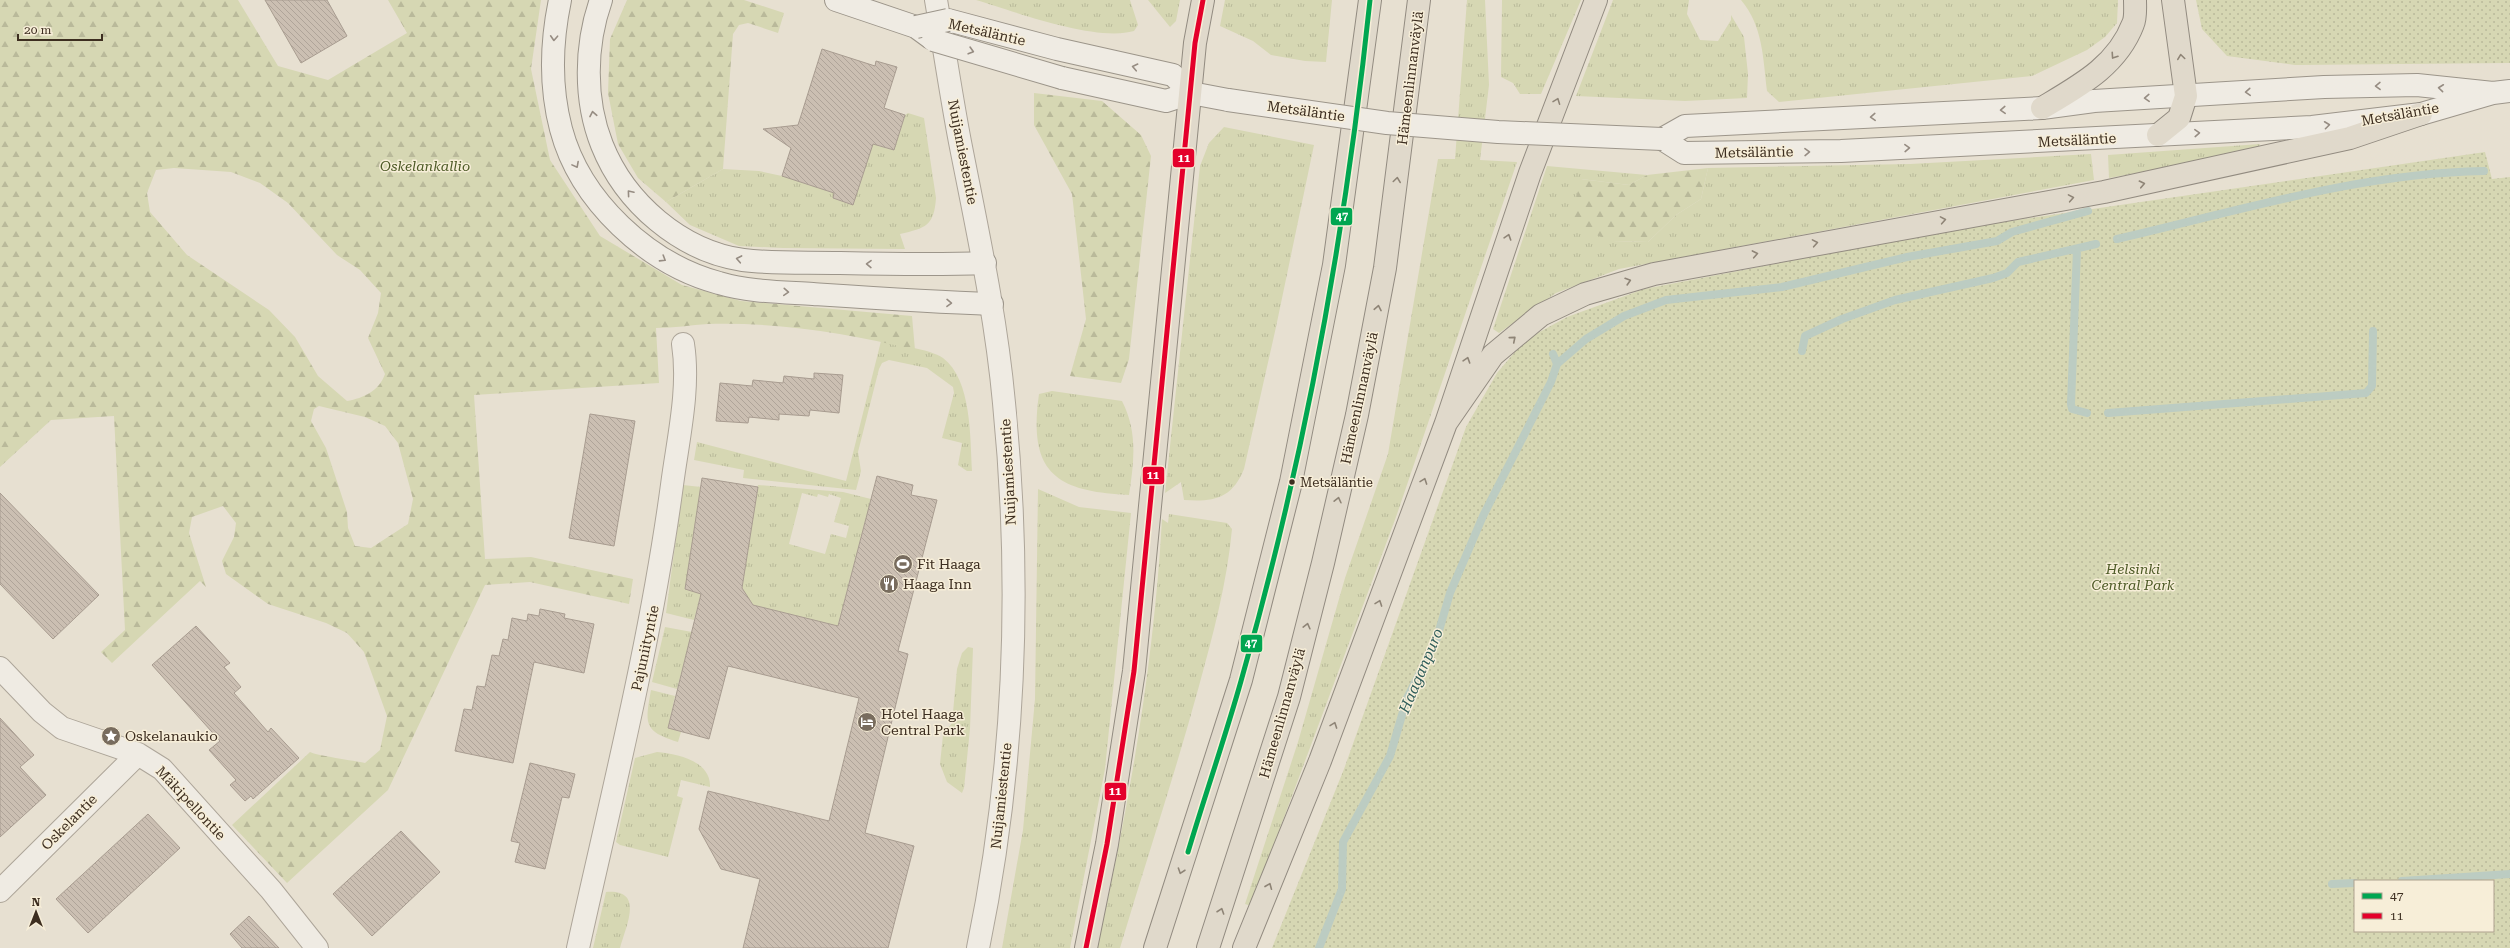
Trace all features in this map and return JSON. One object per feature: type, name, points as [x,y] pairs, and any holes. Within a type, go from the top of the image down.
[{"type":"highway","points":[[1086,948],[1107,844],[1134,671],[1195,43],[1203,0]]},
{"type":"highway","points":[[1155,948],[1242,680],[1286,503],[1308,404],[1334,265],[1370,0]]},
{"type":"highway","name":"Hämeenlinnanväylä","points":[[1208,948],[1289,697],[1323,563],[1357,415],[1385,268],[1419,0]]},
{"type":"highway","points":[[1244,948],[1320,761],[1446,423],[1530,173],[1596,0]]},
{"type":"highway","points":[[2042,108],[2087,81],[2109,63],[2134,23],[2135,0]]},
{"type":"highway","points":[[2158,135],[2179,118],[2186,96],[2173,0]]},
{"type":"highway","points":[[1446,423],[1493,355],[1541,315],[1585,294],[1654,274],[2104,192],[2264,158],[2350,138],[2422,114]]},
{"type":"main road","points":[[560,0],[555,25],[553,66],[556,103],[562,131],[574,162],[591,190],[613,218],[654,253],[686,272],[719,283],[747,289],[910,301],[992,304]]},
{"type":"main road","points":[[601,0],[590,49],[590,91],[597,133],[613,170],[624,186],[652,215],[684,239],[722,254],[764,262],[926,265],[985,263]]},
{"type":"main road","name":"Metsäläntie","points":[[836,0],[916,27],[933,40],[1062,78],[1166,101],[1191,93],[1228,100],[1387,123],[1498,132],[1662,139],[1684,153],[1904,148],[2312,127],[2422,114],[2501,92]]},
{"type":"main road","name":"Nuijamiestentie","points":[[936,0],[960,139],[992,304],[1004,403],[1010,483],[1013,621],[1012,695],[1002,812],[978,948]]},
{"type":"main road","name":"Metsäläntie","points":[[916,27],[948,20],[1056,49],[1173,75],[1191,93]]},
{"type":"main road","name":"Metsäläntie","points":[[1662,139],[1685,126],[2042,108],[2094,102],[2324,87],[2417,85],[2501,92]]},
{"type":"main road","name":"Pajuniityntie","points":[[578,948],[654,606],[681,419],[686,364],[683,344]]},
{"type":"main road","name":"Mäkipellontie","points":[[0,668],[42,712],[62,728],[138,754],[162,769],[271,890],[317,948]]},
{"type":"main road","name":"Oskelantie","points":[[0,891],[138,754]]},
{"type":"green space","name":"Oskelankallio","points":[[0,0],[238,0],[278,66],[328,80],[407,33],[388,0],[541,0],[531,69],[550,160],[600,236],[682,285],[741,301],[912,316],[915,350],[864,338],[786,327],[708,324],[656,328],[659,383],[474,395],[485,559],[531,557],[633,579],[629,604],[530,582],[485,585],[388,790],[287,883],[232,825],[310,752],[365,763],[380,750],[387,716],[364,652],[347,633],[326,623],[268,604],[226,574],[222,561],[234,537],[236,523],[223,506],[192,517],[189,533],[206,587],[200,581],[112,663],[101,652],[125,630],[114,416],[51,420],[0,467]],"holes":[[[174,168],[231,172],[260,183],[288,203],[337,255],[360,270],[381,293],[378,313],[368,338],[385,374],[375,389],[365,396],[347,401],[318,376],[295,337],[269,310],[187,255],[150,212],[147,193],[156,170]],[[319,406],[365,417],[385,426],[398,443],[413,499],[408,524],[371,548],[355,546],[348,528],[347,512],[326,448],[311,421],[314,409]]]},
{"type":"green space","points":[[627,0],[744,0],[784,13],[778,33],[748,23],[739,25],[733,34],[723,169],[666,202],[638,178],[618,144],[608,93],[610,39]]},
{"type":"green space","points":[[976,0],[1130,0],[1138,25],[1134,31],[1118,33],[1077,29],[1033,18]]},
{"type":"green space","points":[[1148,0],[1180,0],[1176,21],[1170,27]]},
{"type":"green space","points":[[1225,0],[1332,0],[1326,62],[1305,61],[1271,55],[1253,41],[1220,26]]},
{"type":"green space","points":[[1467,0],[1485,0],[1489,85],[1480,160],[1517,162],[1396,517],[1251,906],[1245,904],[1298,742],[1345,578],[1388,454],[1438,159],[1455,159]]},
{"type":"green space","points":[[1502,0],[1581,0],[1541,94],[1520,94],[1513,83],[1501,77]]},
{"type":"green space","points":[[1613,0],[1689,0],[1687,14],[1700,40],[1718,41],[1731,20],[1731,15],[1744,37],[1748,74],[1747,98],[1685,101],[1576,96]]},
{"type":"green space","points":[[1741,0],[2118,0],[2117,23],[2105,37],[2087,50],[2032,76],[1779,102],[1767,91],[1763,55],[1758,32],[1754,21]]},
{"type":"green space","points":[[2196,0],[2510,0],[2510,63],[2295,65],[2227,56],[2202,29]]},
{"type":"green space","points":[[1034,93],[1102,101],[1141,135],[1151,156],[1129,359],[1121,383],[1070,376],[1086,319],[1072,194],[1034,125]]},
{"type":"green space","points":[[908,113],[924,118],[936,198],[933,215],[927,224],[916,230],[900,234],[905,249],[783,248],[739,246],[690,225],[666,202],[723,169],[759,171],[782,176],[834,193],[833,198],[853,205],[875,136],[881,138],[879,146],[894,150],[905,115]]},
{"type":"green space","points":[[1224,127],[1314,145],[1276,327],[1244,469],[1234,487],[1227,493],[1213,499],[1184,500],[1181,482],[1165,493],[1200,166],[1209,143]]},
{"type":"green space","points":[[2260,144],[2259,148],[2186,164],[2109,178],[2108,155]]},
{"type":"green space","name":"Helsinki Central Park","points":[[2485,152],[2492,179],[2510,177],[2510,948],[1272,948],[1344,769],[1466,427],[1497,373],[1525,340],[1567,317],[1644,289],[1962,228]]},
{"type":"green space","points":[[2091,154],[2094,180],[1619,269],[1556,293],[1499,333],[1493,329],[1547,166],[1647,175],[1629,185],[1581,179],[1613,241],[1648,242],[1676,215],[1701,199],[1708,168],[1910,164]]},
{"type":"green space","points":[[1708,168],[1701,199],[1676,215],[1648,242],[1613,241],[1569,225],[1581,179],[1629,185],[1647,175]]},
{"type":"green space","points":[[881,341],[930,352],[943,358],[952,368],[959,380],[968,410],[972,471],[967,471],[958,465],[962,443],[942,438],[954,393],[953,387],[927,368],[889,360],[882,363],[879,369],[858,452],[861,471],[856,490],[743,478],[744,470],[694,460],[697,442],[846,481]]},
{"type":"green space","points":[[1052,391],[1122,401],[1131,424],[1133,436],[1133,459],[1129,495],[1103,493],[1082,489],[1065,482],[1052,472],[1043,459],[1038,442],[1037,420],[1039,394]]},
{"type":"green space","points":[[683,485],[701,487],[685,589],[701,594],[694,620],[666,613]]},
{"type":"green space","points":[[758,485],[843,492],[871,499],[836,633],[821,622],[753,605],[742,588]],"holes":[[[802,493],[817,497],[818,494],[828,497],[829,494],[841,498],[834,522],[849,526],[846,538],[831,534],[825,554],[789,544]]]},
{"type":"green space","points":[[1038,489],[1079,507],[1131,513],[1105,769],[1070,948],[1002,948],[1023,830],[1035,699]]},
{"type":"green space","points":[[1169,514],[1227,523],[1232,529],[1227,569],[1214,628],[1190,719],[1120,948],[1097,948],[1130,788],[1153,627],[1162,519],[1168,523]]},
{"type":"green space","points":[[665,627],[692,632],[677,689],[652,682]]},
{"type":"green space","points":[[968,647],[973,648],[970,729],[964,788],[962,793],[947,782],[940,764],[943,735],[952,723],[957,669],[962,653]]},
{"type":"green space","points":[[651,690],[675,696],[668,728],[681,732],[678,742],[658,734],[652,730],[649,725],[648,711]]},
{"type":"green space","points":[[657,752],[692,760],[705,771],[709,778],[710,787],[681,780],[677,796],[683,798],[668,857],[620,845],[616,842],[635,758]]},
{"type":"green space","points":[[606,892],[618,893],[625,896],[629,902],[630,910],[620,948],[593,948]]},
{"type":"building","points":[[265,0],[327,0],[347,36],[301,63]]},
{"type":"building","points":[[822,49],[875,66],[876,61],[897,67],[884,108],[905,115],[894,150],[873,144],[853,205],[833,198],[834,193],[782,176],[791,148],[763,129],[798,125]]},
{"type":"building","points":[[814,373],[843,375],[839,413],[810,410],[809,416],[779,414],[779,420],[749,417],[748,423],[716,421],[720,383],[752,386],[753,380],[783,383],[784,376],[814,379]]},
{"type":"building","points":[[590,414],[635,421],[614,546],[569,538]]},
{"type":"building","points":[[877,476],[913,485],[911,495],[937,500],[898,651],[908,654],[865,833],[914,846],[888,948],[743,948],[760,879],[721,869],[699,829],[708,791],[829,821],[859,698],[728,666],[709,739],[668,728],[701,594],[685,589],[702,478],[758,487],[742,588],[753,605],[838,626]]},
{"type":"building","points":[[0,493],[99,595],[53,639],[0,584]]},
{"type":"building","points":[[540,609],[565,614],[564,618],[594,624],[584,673],[534,662],[513,763],[455,751],[464,709],[472,710],[477,686],[485,687],[492,655],[499,656],[503,639],[508,640],[512,618],[527,621],[528,614],[539,616]]},
{"type":"building","points":[[196,626],[230,663],[224,667],[241,687],[234,693],[268,732],[271,728],[299,758],[253,799],[251,796],[245,801],[230,785],[236,780],[209,750],[220,741],[152,665]]},
{"type":"building","points":[[0,718],[34,755],[20,767],[46,795],[0,837]]},
{"type":"building","points":[[530,763],[575,774],[569,798],[562,797],[545,869],[515,862],[520,843],[511,841]]},
{"type":"building","points":[[148,814],[180,848],[88,933],[56,899]]},
{"type":"building","points":[[401,831],[440,872],[372,936],[333,894]]},
{"type":"building","points":[[249,916],[279,948],[242,948],[230,934]]},
{"type":"waterway","points":[[2117,239],[2299,195],[2345,186],[2438,173],[2484,171]]},
{"type":"waterway","points":[[1557,364],[1586,339],[1624,316],[1666,300],[1782,287],[1907,257],[1997,241],[2012,232],[2088,211]]},
{"type":"waterway","points":[[1802,351],[1805,336],[1842,319],[1895,300],[1993,278],[2007,273],[2018,262],[2096,244]]},
{"type":"waterway","points":[[2077,249],[2071,404],[2072,409],[2087,413]]},
{"type":"waterway","points":[[2108,413],[2366,393],[2372,386],[2373,331]]},
{"type":"waterway","name":"Haaganpuro","points":[[1319,948],[1342,889],[1343,842],[1390,756],[1407,698],[1436,641],[1450,593],[1483,516],[1551,382],[1557,364],[1553,354]]},
{"type":"waterway","points":[[2417,880],[2510,874]]},
{"type":"waterway","points":[[2332,884],[2354,883]]},
{"type":"transit line","name":"11","points":[[1086,948],[1107,844],[1134,671],[1195,43],[1203,0]]},
{"type":"transit line","name":"47","points":[[1188,852],[1235,702],[1264,597],[1304,428],[1336,258],[1349,172],[1370,0]]},
{"type":"place","name":"Metsäläntie","points":[[1292,482]]},
{"type":"place","name":"Fit Haaga","points":[[903,564]]},
{"type":"place","name":"Haaga Inn","points":[[889,584]]},
{"type":"place","name":"Hotel Haaga Central Park","points":[[867,722]]},
{"type":"place","name":"Oskelanaukio","points":[[111,736]]}]
